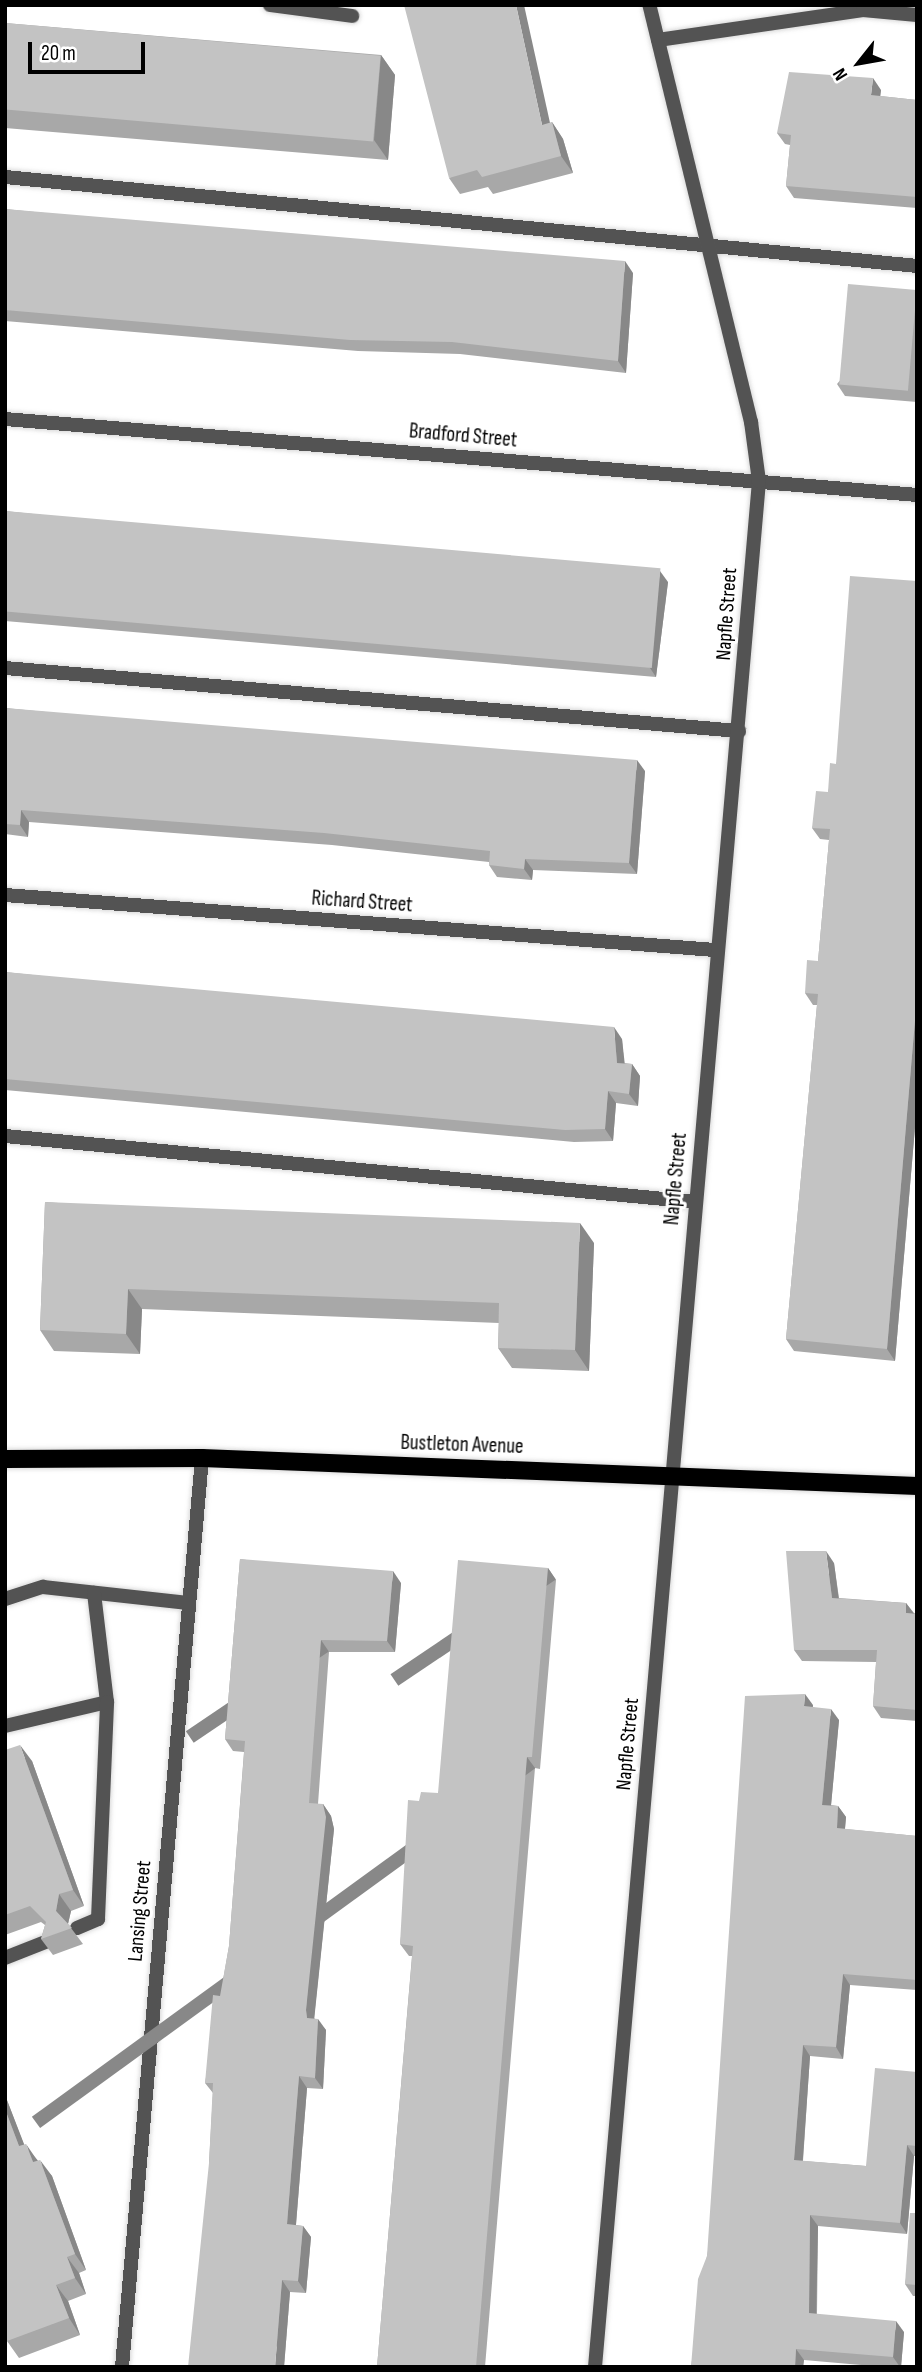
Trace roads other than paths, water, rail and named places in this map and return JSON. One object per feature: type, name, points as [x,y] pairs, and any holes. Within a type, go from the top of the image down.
[{"type":"main road","name":"Bustleton Avenue","points":[[5,1459],[202,1458],[673,1474],[917,1486]]},
{"type":"street","points":[[270,5],[352,16]]},
{"type":"street","name":"Napfle Street","points":[[595,2367],[673,1474],[715,950],[739,730],[759,481],[710,248],[649,5]]},
{"type":"street","points":[[657,40],[863,10],[917,15]]},
{"type":"street","points":[[5,177],[710,248],[917,266]]},
{"type":"street","name":"Bradford Street","points":[[5,419],[917,495]]},
{"type":"street","points":[[5,668],[739,730]]},
{"type":"street","name":"Richard Street","points":[[5,895],[715,950]]},
{"type":"street","points":[[5,1136],[695,1202]]},
{"type":"street","name":"Lansing Street","points":[[122,2367],[202,1458]]},
{"type":"street","points":[[5,1599],[43,1587],[188,1603]]},
{"type":"street","points":[[77,1928],[99,1919],[107,1702],[94,1593]]},
{"type":"street","points":[[5,1726],[107,1702]]},
{"type":"street","points":[[5,1958],[48,1941]]}]
